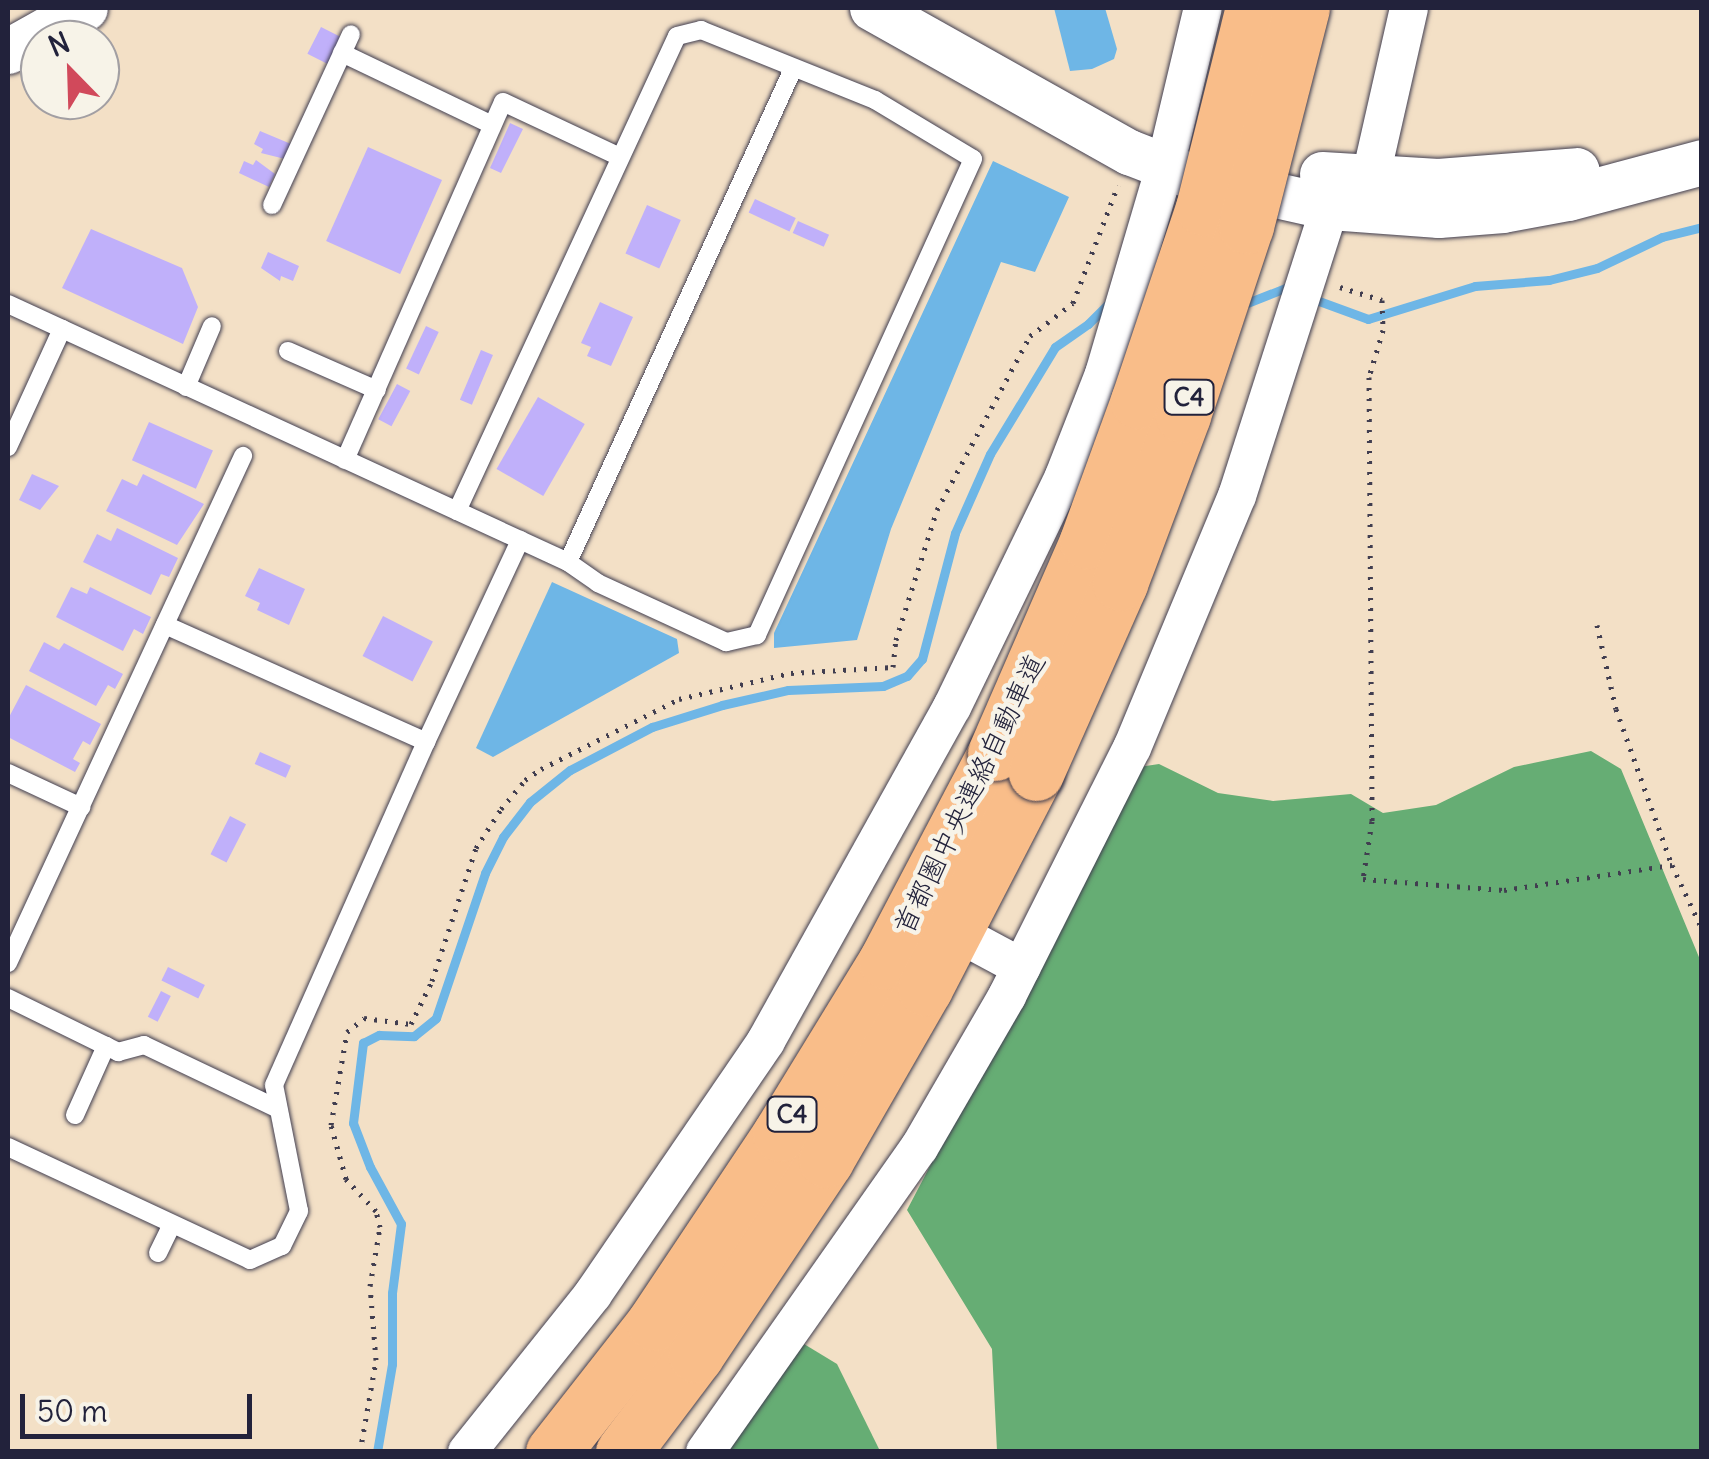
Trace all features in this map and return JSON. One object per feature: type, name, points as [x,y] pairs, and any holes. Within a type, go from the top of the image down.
[{"type":"highway","name":"首都圏中央連絡自動車道","points":[[623,1452],[696,1356],[826,1160],[926,988],[1016,763],[1087,541],[1138,401],[1202,208],[1253,8]]},
{"type":"highway","name":"首都圏中央連絡自動車道","points":[[553,1452],[654,1322],[780,1134],[886,961],[1016,763],[1120,584],[1183,416],[1246,226],[1302,8]]},
{"type":"street","points":[[8,51],[85,8]]},
{"type":"street","points":[[872,8],[1006,80],[1100,123],[1155,155],[1330,207],[1420,215],[1502,210],[1568,198],[1702,162]]},
{"type":"street","points":[[467,1452],[594,1294],[871,887],[952,707],[1064,476],[1104,374],[1135,269],[1155,155],[1202,8]]},
{"type":"street","points":[[1370,180],[1409,8]]},
{"type":"street","points":[[1155,155],[1370,180],[1482,179],[1702,152]]},
{"type":"street","points":[[705,1452],[920,1148],[1021,967],[1132,748],[1236,496],[1330,207]]},
{"type":"street","points":[[980,945],[1021,967]]},
{"type":"lane","points":[[8,304],[568,562],[598,582],[726,642],[757,635],[973,159],[875,100],[701,30],[676,36],[458,511]]},
{"type":"lane","points":[[272,205],[351,34]]},
{"type":"lane","points":[[342,54],[492,126]]},
{"type":"lane","points":[[568,562],[793,69]]},
{"type":"lane","points":[[346,460],[503,102],[620,156]]},
{"type":"lane","points":[[186,387],[212,326]]},
{"type":"lane","points":[[8,447],[62,329]]},
{"type":"lane","points":[[288,351],[377,390]]},
{"type":"lane","points":[[8,963],[243,456]]},
{"type":"lane","points":[[8,1148],[250,1260],[282,1246],[299,1211],[274,1086],[520,540]]},
{"type":"lane","points":[[165,625],[426,742]]},
{"type":"lane","points":[[8,773],[81,807]]},
{"type":"lane","points":[[8,998],[118,1052],[144,1045],[278,1109]]},
{"type":"lane","points":[[75,1115],[106,1046]]},
{"type":"lane","points":[[158,1254],[172,1224]]},
{"type":"path","points":[[360,1452],[376,1360],[370,1286],[380,1226],[376,1210],[346,1179],[331,1125],[348,1032],[364,1018],[410,1024],[432,981],[476,848],[513,794],[541,769],[678,699],[792,672],[893,667],[896,640],[937,510],[1030,336],[1073,302],[1155,155]]},
{"type":"path","points":[[1310,277],[1382,300],[1383,330],[1369,377],[1372,821],[1363,879],[1504,890],[1672,864]]},
{"type":"path","points":[[1597,625],[1616,709],[1672,864],[1702,928]]},
{"type":"green space","points":[[1591,751],[1621,769],[1701,962],[1701,1451],[997,1451],[992,1349],[907,1210],[1139,767],[1159,764],[1218,793],[1273,801],[1351,794],[1383,813],[1436,805],[1514,767]]},
{"type":"green space","points":[[804,1344],[837,1364],[880,1451],[726,1452]]},
{"type":"water","points":[[1054,8],[1105,8],[1117,49],[1114,59],[1092,69],[1070,71]]},
{"type":"water","points":[[993,161],[1069,197],[1035,272],[1001,262],[891,529],[857,640],[774,648],[774,633]]},
{"type":"water","points":[[552,582],[677,639],[679,653],[493,757],[476,748]]},
{"type":"building","points":[[321,27],[343,38],[330,65],[307,54]]},
{"type":"building","points":[[510,123],[523,129],[501,173],[490,168]]},
{"type":"building","points":[[260,131],[291,144],[285,159],[261,153],[263,149],[254,144]]},
{"type":"building","points":[[368,147],[442,180],[400,274],[326,241]]},
{"type":"building","points":[[256,160],[275,174],[269,187],[239,173],[244,161],[253,165]]},
{"type":"building","points":[[755,199],[796,218],[789,232],[749,213]]},
{"type":"building","points":[[647,205],[681,220],[659,268],[625,253]]},
{"type":"building","points":[[798,221],[829,235],[824,247],[793,233]]},
{"type":"building","points":[[91,229],[182,268],[198,307],[183,344],[62,288]]},
{"type":"building","points":[[268,252],[299,266],[293,281],[281,276],[280,281],[261,268]]},
{"type":"building","points":[[600,302],[633,317],[611,366],[587,356],[591,347],[581,343]]},
{"type":"building","points":[[426,326],[439,332],[419,375],[406,369]]},
{"type":"building","points":[[481,350],[493,355],[472,405],[460,400]]},
{"type":"building","points":[[397,384],[410,391],[391,426],[378,419]]},
{"type":"building","points":[[538,397],[585,424],[543,496],[496,469]]},
{"type":"building","points":[[149,422],[213,450],[196,489],[132,460]]},
{"type":"building","points":[[32,474],[59,486],[40,510],[19,500]]},
{"type":"building","points":[[143,474],[204,504],[177,545],[106,511],[122,479],[137,486]]},
{"type":"building","points":[[117,528],[178,558],[169,577],[161,574],[151,595],[83,562],[97,534],[111,541]]},
{"type":"building","points":[[259,568],[305,589],[289,625],[257,610],[260,603],[245,596]]},
{"type":"building","points":[[71,587],[87,594],[90,587],[151,617],[143,634],[134,629],[123,651],[56,617]]},
{"type":"building","points":[[383,616],[433,641],[412,682],[363,656]]},
{"type":"building","points":[[44,642],[59,650],[64,643],[123,674],[115,689],[108,685],[96,706],[29,671]]},
{"type":"building","points":[[26,685],[101,724],[90,745],[83,741],[73,759],[80,763],[75,772],[8,737],[8,719]]},
{"type":"building","points":[[260,752],[291,766],[286,778],[255,764]]},
{"type":"building","points":[[230,816],[246,824],[227,862],[210,854]]},
{"type":"building","points":[[168,967],[205,985],[198,998],[161,980]]},
{"type":"building","points":[[161,991],[171,996],[158,1022],[148,1017]]},
{"type":"waterway","points":[[1308,297],[1368,319],[1475,286],[1549,280],[1597,268],[1662,237],[1702,227]]},
{"type":"waterway","points":[[1242,305],[1293,285]]},
{"type":"waterway","points":[[377,1452],[392,1364],[392,1293],[401,1224],[370,1167],[353,1123],[363,1043],[379,1035],[414,1036],[436,1018],[485,873],[503,837],[530,802],[570,770],[652,727],[722,705],[788,690],[883,686],[907,676],[922,659],[955,533],[990,454],[1055,347],[1088,324],[1111,301]]}]
